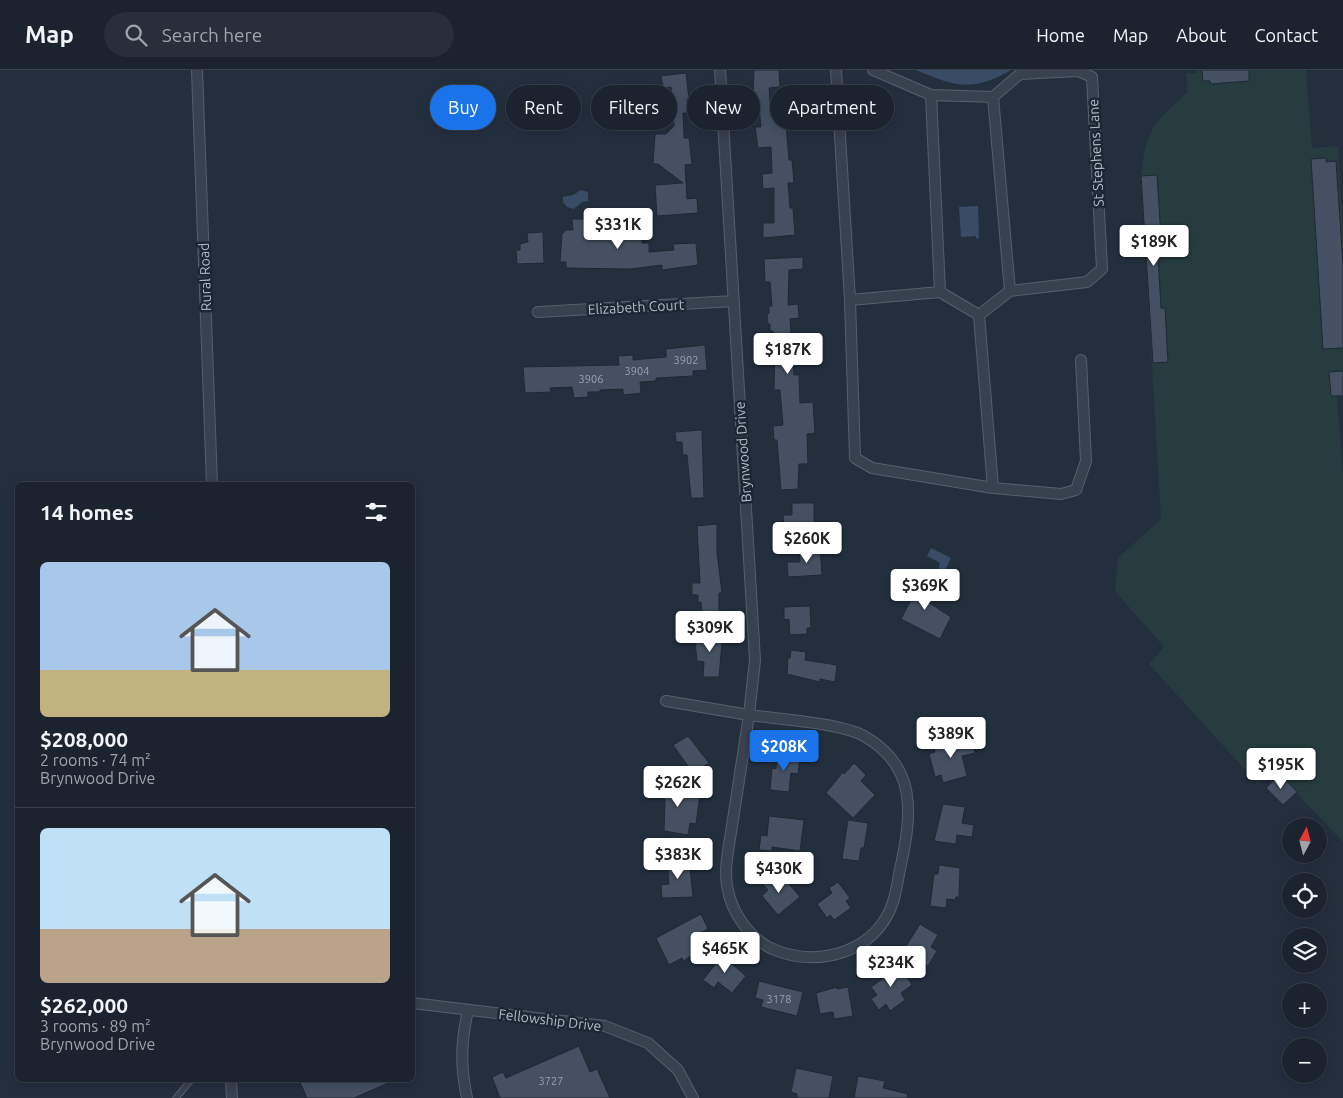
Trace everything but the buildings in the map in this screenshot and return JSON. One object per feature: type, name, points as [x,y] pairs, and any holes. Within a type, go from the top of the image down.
[{"type":"street","name":"Rural Road","points":[[197,70],[212,482]]},
{"type":"street","name":"Brynwood Drive","points":[[666,701],[749,715],[845,729],[862,735],[888,755],[905,783],[909,805],[908,828],[893,903],[875,931],[852,949],[820,958],[788,955],[771,948],[750,932],[732,905],[725,873],[749,715],[755,660],[755,634],[720,70]]},
{"type":"street","points":[[836,70],[850,300],[855,458],[872,468],[993,488],[1061,494],[1076,490],[1086,461],[1081,360]]},
{"type":"street","points":[[873,70],[931,95],[993,98],[1010,291],[979,315]]},
{"type":"street","name":"St Stephens Lane","points":[[993,98],[1020,74],[1078,71],[1092,77],[1102,269],[1087,282],[1010,291]]},
{"type":"street","points":[[931,95],[940,292]]},
{"type":"street","points":[[850,300],[940,292],[979,315]]},
{"type":"street","name":"Elizabeth Court","points":[[538,312],[734,301]]},
{"type":"street","points":[[979,315],[993,488]]},
{"type":"street","name":"Fellowship Drive","points":[[415,1003],[606,1026],[648,1042],[678,1070],[693,1098]]},
{"type":"street","points":[[467,1098],[462,1077],[461,1043],[468,1010]]},
{"type":"street","points":[[231,1082],[232,1098]]},
{"type":"lane","points":[[176,1098],[189,1082]]},
{"type":"green space","points":[[1196,70],[1306,70],[1312,148],[1338,146],[1343,225],[1343,371],[1335,372],[1343,474],[1343,842],[1328,826],[1328,818],[1320,818],[1275,771],[1258,784],[1149,664],[1164,647],[1115,591],[1118,558],[1161,519],[1141,179],[1145,149],[1148,138],[1159,120],[1188,92],[1186,74],[1196,73]]},
{"type":"water","points":[[916,70],[1011,70],[985,82],[963,85],[942,80]]},
{"type":"water","points":[[581,190],[588,192],[588,201],[582,202],[574,209],[567,207],[563,202],[563,197],[573,195]]},
{"type":"water","points":[[978,206],[979,238],[976,239],[976,236],[961,237],[959,207]]},
{"type":"water","points":[[931,548],[951,558],[944,572],[938,571],[940,563],[927,556]]}]
